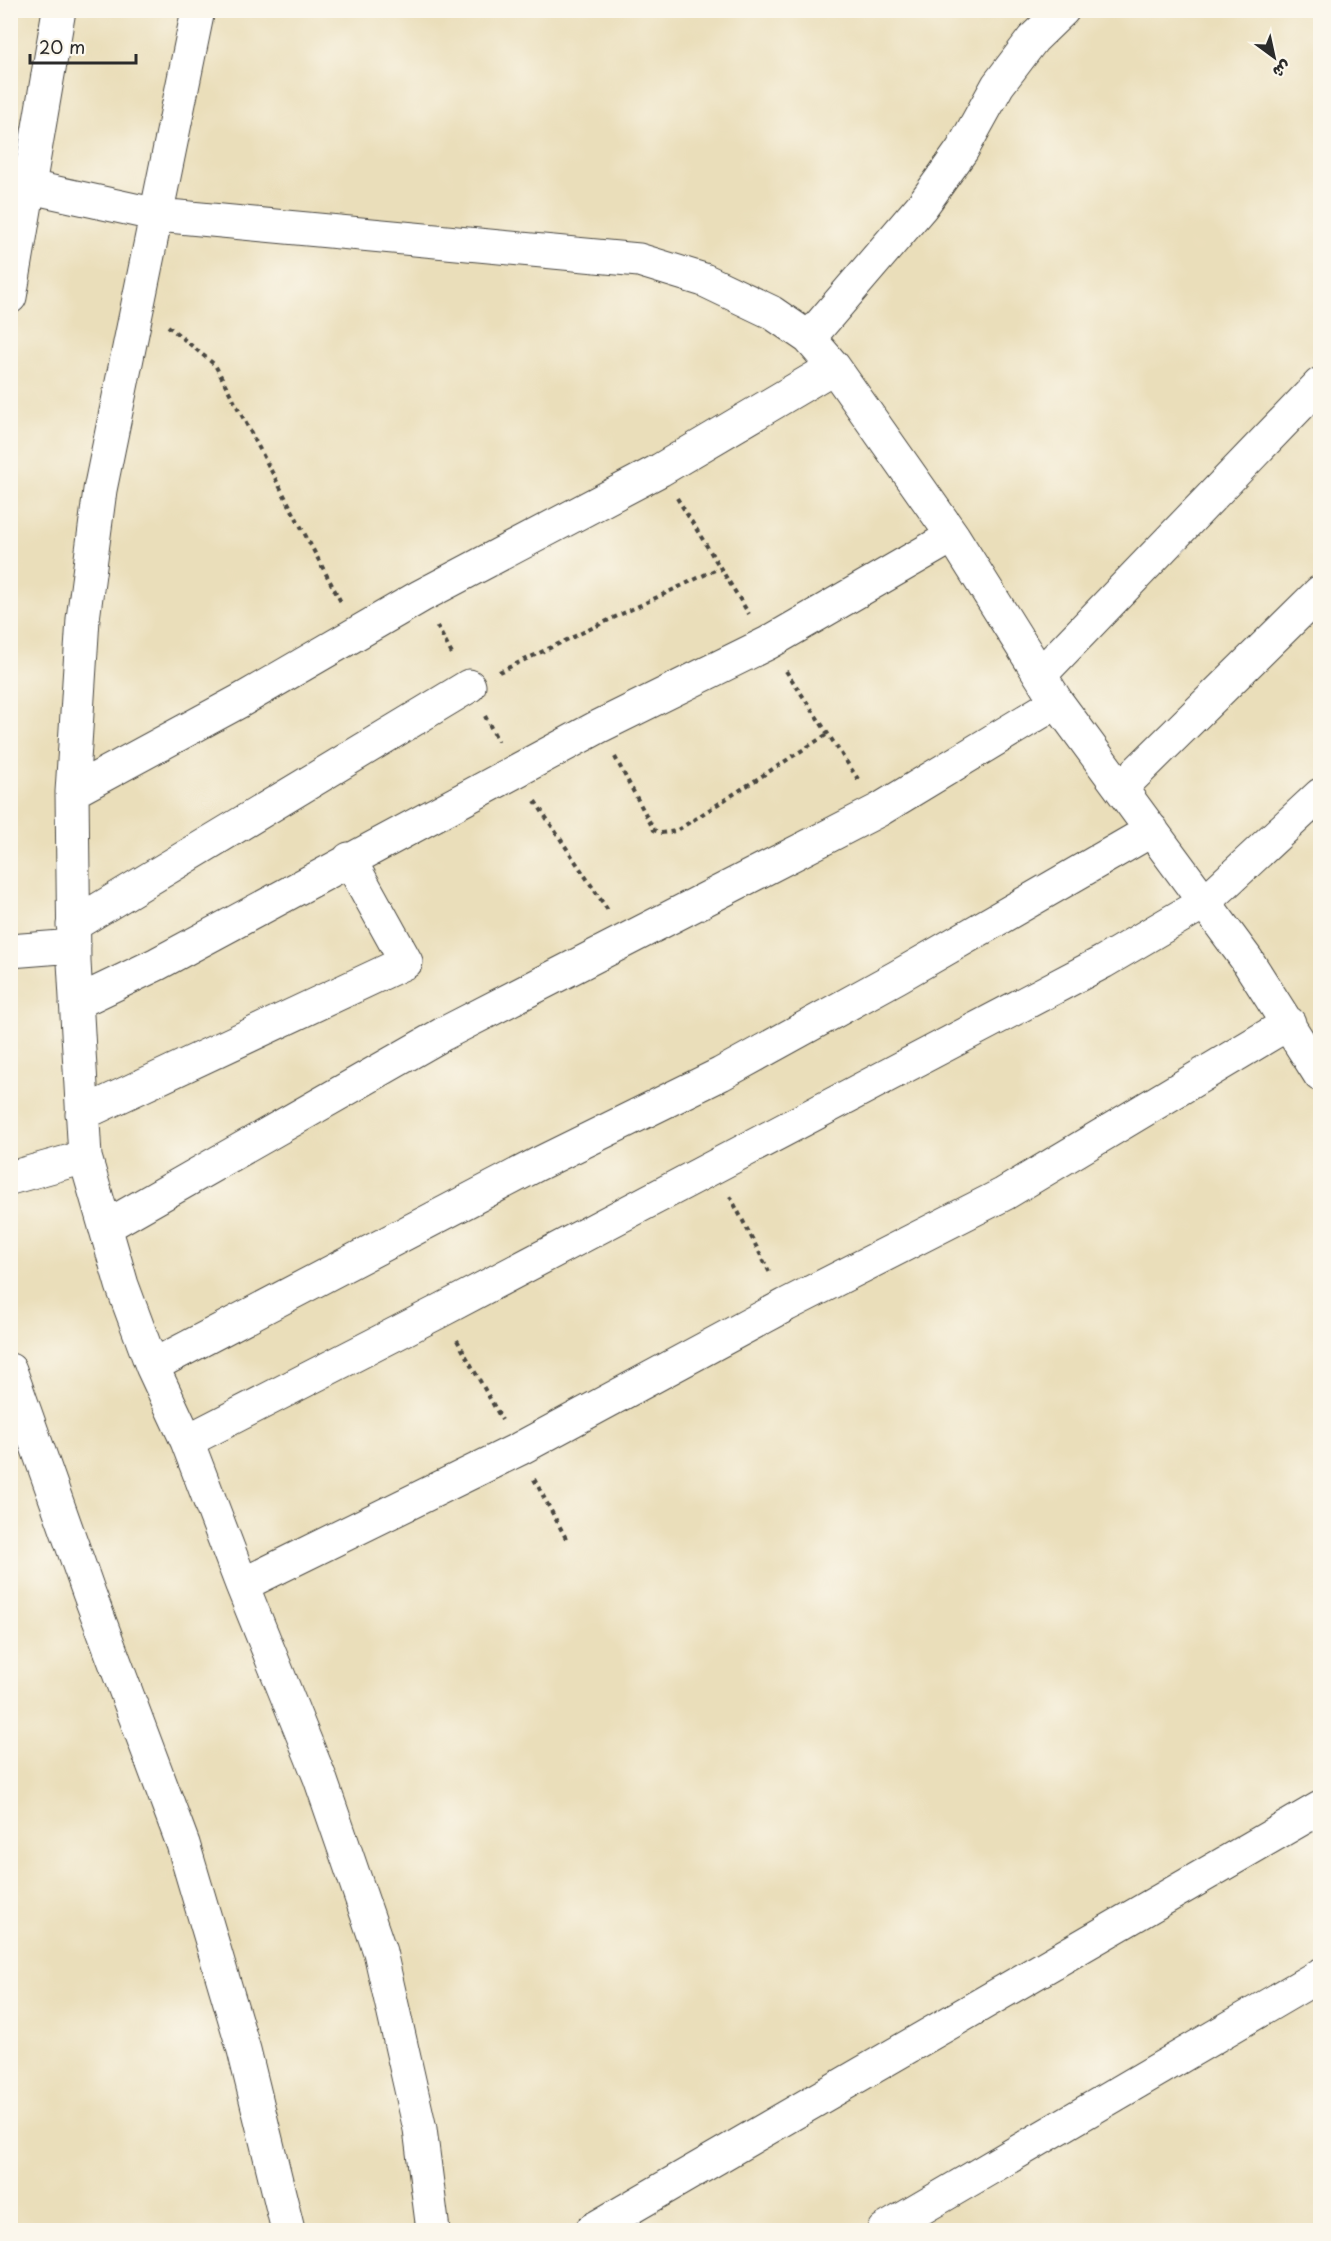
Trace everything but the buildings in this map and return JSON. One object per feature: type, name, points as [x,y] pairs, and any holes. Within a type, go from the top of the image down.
[{"type":"street","points":[[10,297],[20,180],[59,10]]},
{"type":"street","points":[[198,10],[158,215],[100,490],[83,619],[72,792],[73,936],[85,1157],[122,1285],[152,1366],[187,1441],[320,1778],[380,1952],[420,2129],[433,2230]]},
{"type":"street","points":[[809,338],[922,206],[962,150],[998,85],[1033,39],[1063,10]]},
{"type":"street","points":[[20,180],[158,215],[639,260],[705,280],[771,312],[809,338],[834,367],[953,536],[1049,688],[1205,902],[1289,1023],[1320,1075]]},
{"type":"street","points":[[72,792],[240,701],[421,596],[660,470],[834,367]]},
{"type":"street","points":[[105,1227],[443,1034],[879,810],[1049,688],[1320,384]]},
{"type":"street","points":[[76,1003],[157,964],[598,727],[768,643],[953,536]]},
{"type":"street","points":[[1121,788],[1320,592]]},
{"type":"street","points":[[10,951],[73,936],[469,686]]},
{"type":"street","points":[[187,1441],[440,1311],[1103,962],[1205,902],[1320,795]]},
{"type":"street","points":[[152,1366],[538,1164],[721,1074],[897,977],[1152,830]]},
{"type":"street","points":[[82,1114],[406,962],[349,859]]},
{"type":"street","points":[[242,1585],[519,1449],[786,1305],[1004,1194],[1289,1023]]},
{"type":"street","points":[[10,1178],[85,1157]]},
{"type":"street","points":[[10,1370],[89,1593],[183,1844],[244,2050],[288,2230]]},
{"type":"street","points":[[592,2230],[1320,1808]]},
{"type":"street","points":[[884,2230],[1320,1975]]},
{"type":"path","points":[[139,306],[191,343],[215,365],[358,633]]},
{"type":"path","points":[[660,470],[719,568],[826,735],[879,810]]},
{"type":"path","points":[[469,686],[719,568]]},
{"type":"path","points":[[421,596],[515,771],[628,940]]},
{"type":"path","points":[[598,727],[654,830],[661,833],[676,831],[826,735]]},
{"type":"path","points":[[715,1167],[786,1305]]},
{"type":"path","points":[[440,1311],[519,1449],[568,1542]]}]
